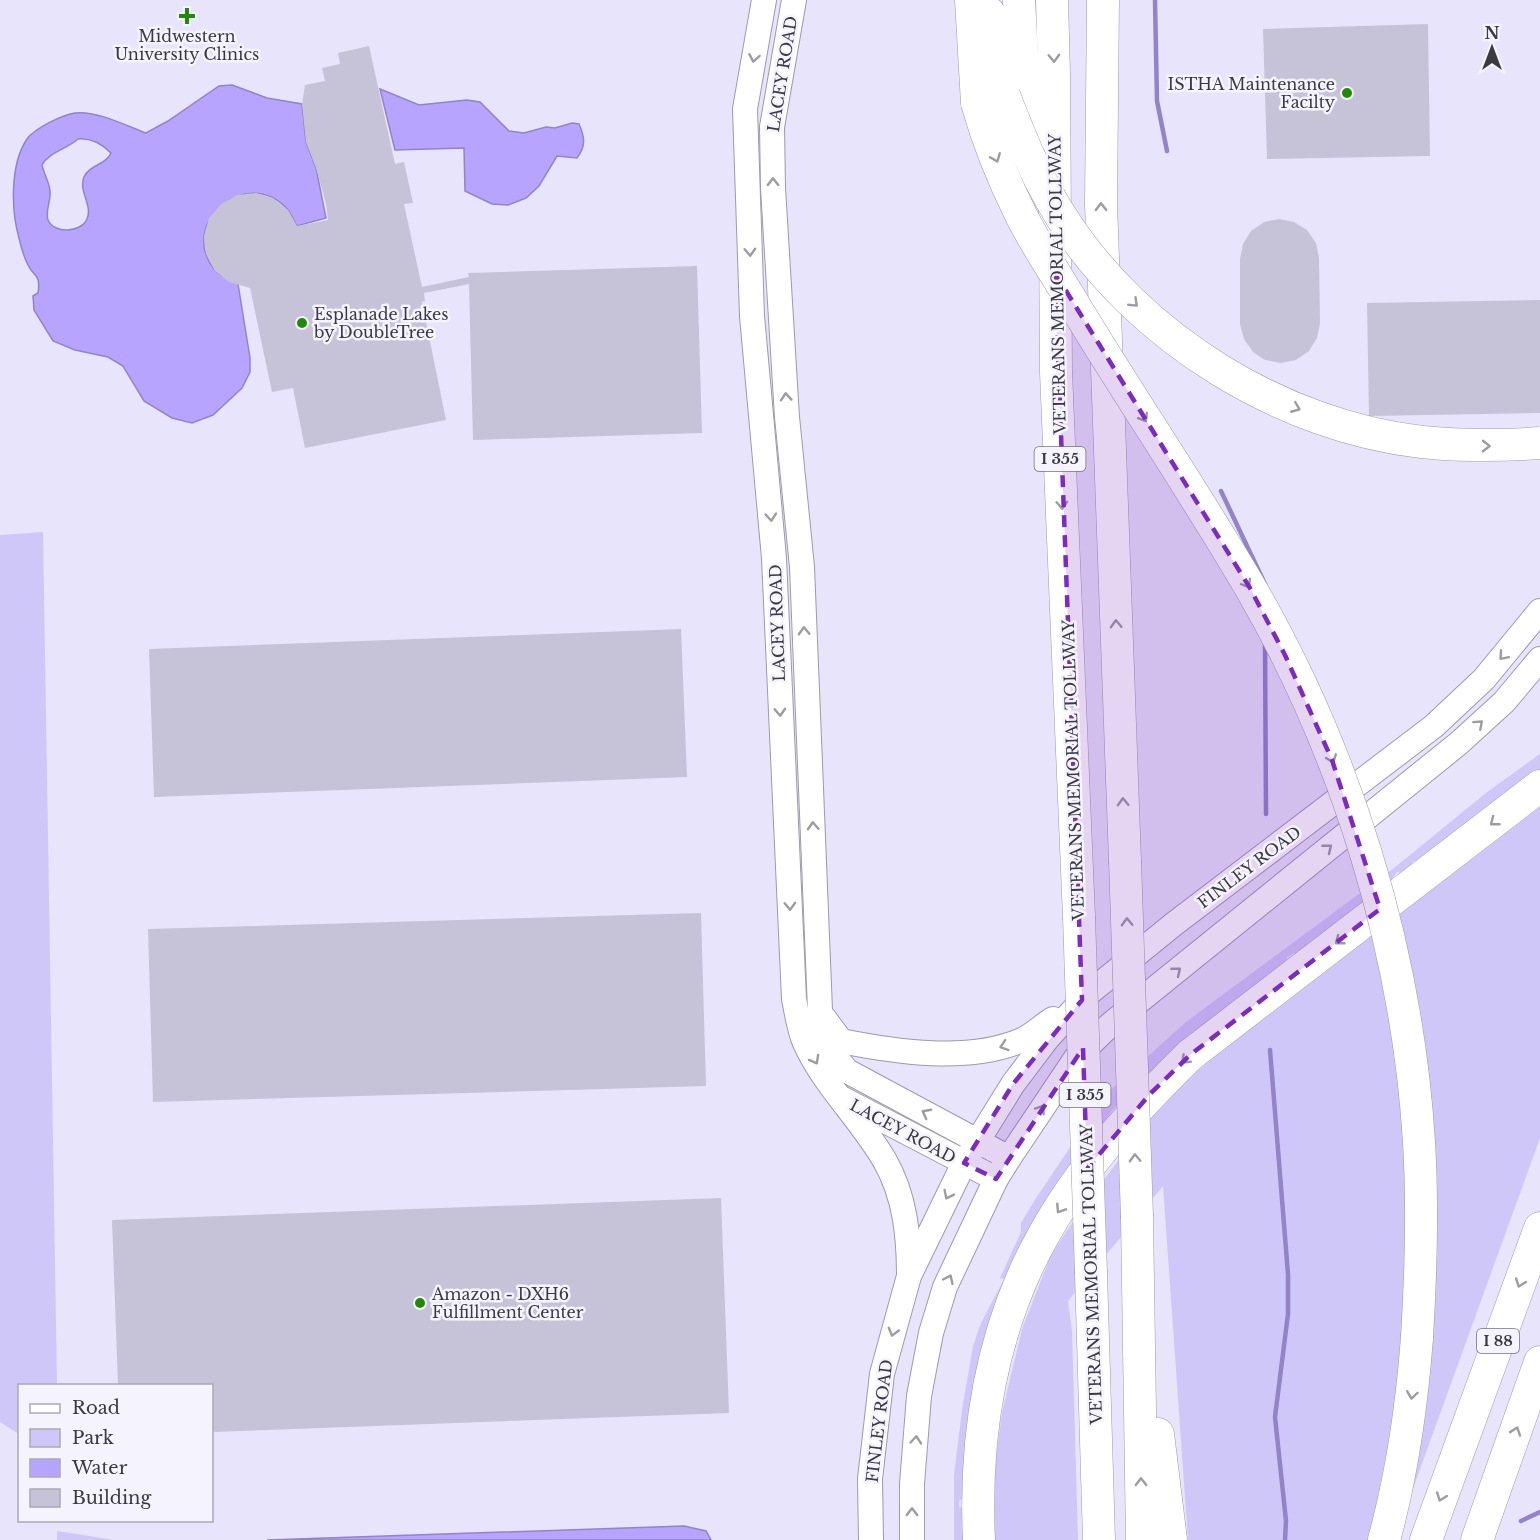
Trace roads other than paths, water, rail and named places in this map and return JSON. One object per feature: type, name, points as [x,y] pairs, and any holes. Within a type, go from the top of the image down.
[{"type":"highway","points":[[971,0],[991,99],[1025,150],[1062,218],[1086,250],[1122,291],[1171,337],[1221,372],[1280,401],[1324,419],[1391,437],[1421,442],[1497,446],[1540,443]]},
{"type":"highway","points":[[986,0],[991,99],[987,136],[1023,219],[1250,588],[1303,691],[1346,799],[1366,857],[1385,928],[1409,1051],[1419,1138],[1422,1260],[1410,1411],[1384,1540]]},
{"type":"highway","points":[[1019,0],[1023,75],[1056,372]]},
{"type":"highway","name":"VETERANS MEMORIAL TOLLWAY","points":[[1052,0],[1056,372],[1079,917],[1099,1540]]},
{"type":"highway","name":"I 355","points":[[1103,1],[1101,204],[1139,1273],[1142,1540]]},
{"type":"highway","points":[[979,1540],[978,1463],[983,1413],[1002,1337],[1028,1266],[1042,1237],[1077,1183],[1118,1130],[1149,1095],[1190,1055],[1540,786]]},
{"type":"highway","name":"I 88","points":[[1426,1540],[1540,1228]]},
{"type":"highway","points":[[1139,1273],[1171,1540]]},
{"type":"highway","name":"I 88","points":[[1477,1540],[1540,1362]]},
{"type":"main road","name":"LACEY ROAD","points":[[764,0],[745,109],[752,316],[774,558],[794,999],[804,1042],[825,1079],[838,1096],[996,1179]]},
{"type":"main road","name":"LACEY ROAD","points":[[794,0],[772,127],[773,188],[786,393],[802,567],[820,1010],[828,1048],[847,1071],[977,1141]]},
{"type":"main road","name":"FINLEY ROAD","points":[[871,1540],[870,1479],[882,1374],[909,1276],[964,1162],[1026,1066],[1089,993],[1174,924],[1434,726],[1484,679],[1540,611]]},
{"type":"main road","name":"FINLEY ROAD","points":[[912,1540],[912,1484],[919,1396],[931,1333],[945,1287],[996,1179],[1076,1058],[1112,1023],[1459,742],[1504,702],[1540,659]]},
{"type":"main road","points":[[820,1010],[830,1029],[841,1041],[871,1047],[947,1054],[987,1051],[1024,1039],[1089,993]]},
{"type":"main road","points":[[838,1096],[885,1161],[894,1180],[909,1239],[909,1276]]},
{"type":"main road","points":[[977,1141],[1009,1158]]},
{"type":"water","points":[[232,85],[267,98],[302,104],[306,142],[316,168],[326,218],[297,226],[288,210],[272,197],[255,193],[238,196],[222,205],[211,218],[204,233],[205,251],[216,271],[238,284],[250,358],[250,372],[242,388],[213,415],[192,423],[172,418],[144,401],[123,366],[108,357],[75,350],[53,341],[34,310],[33,296],[38,293],[39,282],[28,265],[16,227],[15,174],[21,149],[27,139],[56,119],[75,113],[92,114],[146,133],[168,121],[219,86]],"holes":[[[78,139],[96,142],[111,153],[84,177],[83,188],[88,208],[84,224],[74,229],[61,230],[51,225],[48,220],[50,189],[42,165],[54,154]]]},
{"type":"water","points":[[380,89],[419,105],[467,100],[480,102],[509,131],[524,133],[546,127],[555,128],[572,123],[579,124],[583,146],[577,158],[557,156],[539,186],[526,198],[508,205],[492,204],[465,191],[464,148],[395,150]]},
{"type":"water","points":[[684,1526],[706,1531],[711,1540],[267,1540]]},
{"type":"waterway","points":[[1155,0],[1157,101],[1167,151]]},
{"type":"waterway","points":[[1221,491],[1265,584]]},
{"type":"waterway","points":[[1265,643],[1266,814]]},
{"type":"waterway","points":[[1270,1050],[1288,1274],[1288,1314],[1275,1417],[1286,1521],[1285,1540]]},
{"type":"waterway","points":[[1521,1521],[1540,1512]]},
{"type":"place","name":"Midwestern University Clinics","points":[[187,16]]},
{"type":"place","name":"ISTHA Maintenance Facilty","points":[[1347,93]]},
{"type":"place","name":"Esplanade Lakes by DoubleTree","points":[[302,323]]},
{"type":"place","name":"Amazon - DXH6 Fulfillment Center","points":[[420,1303]]}]
